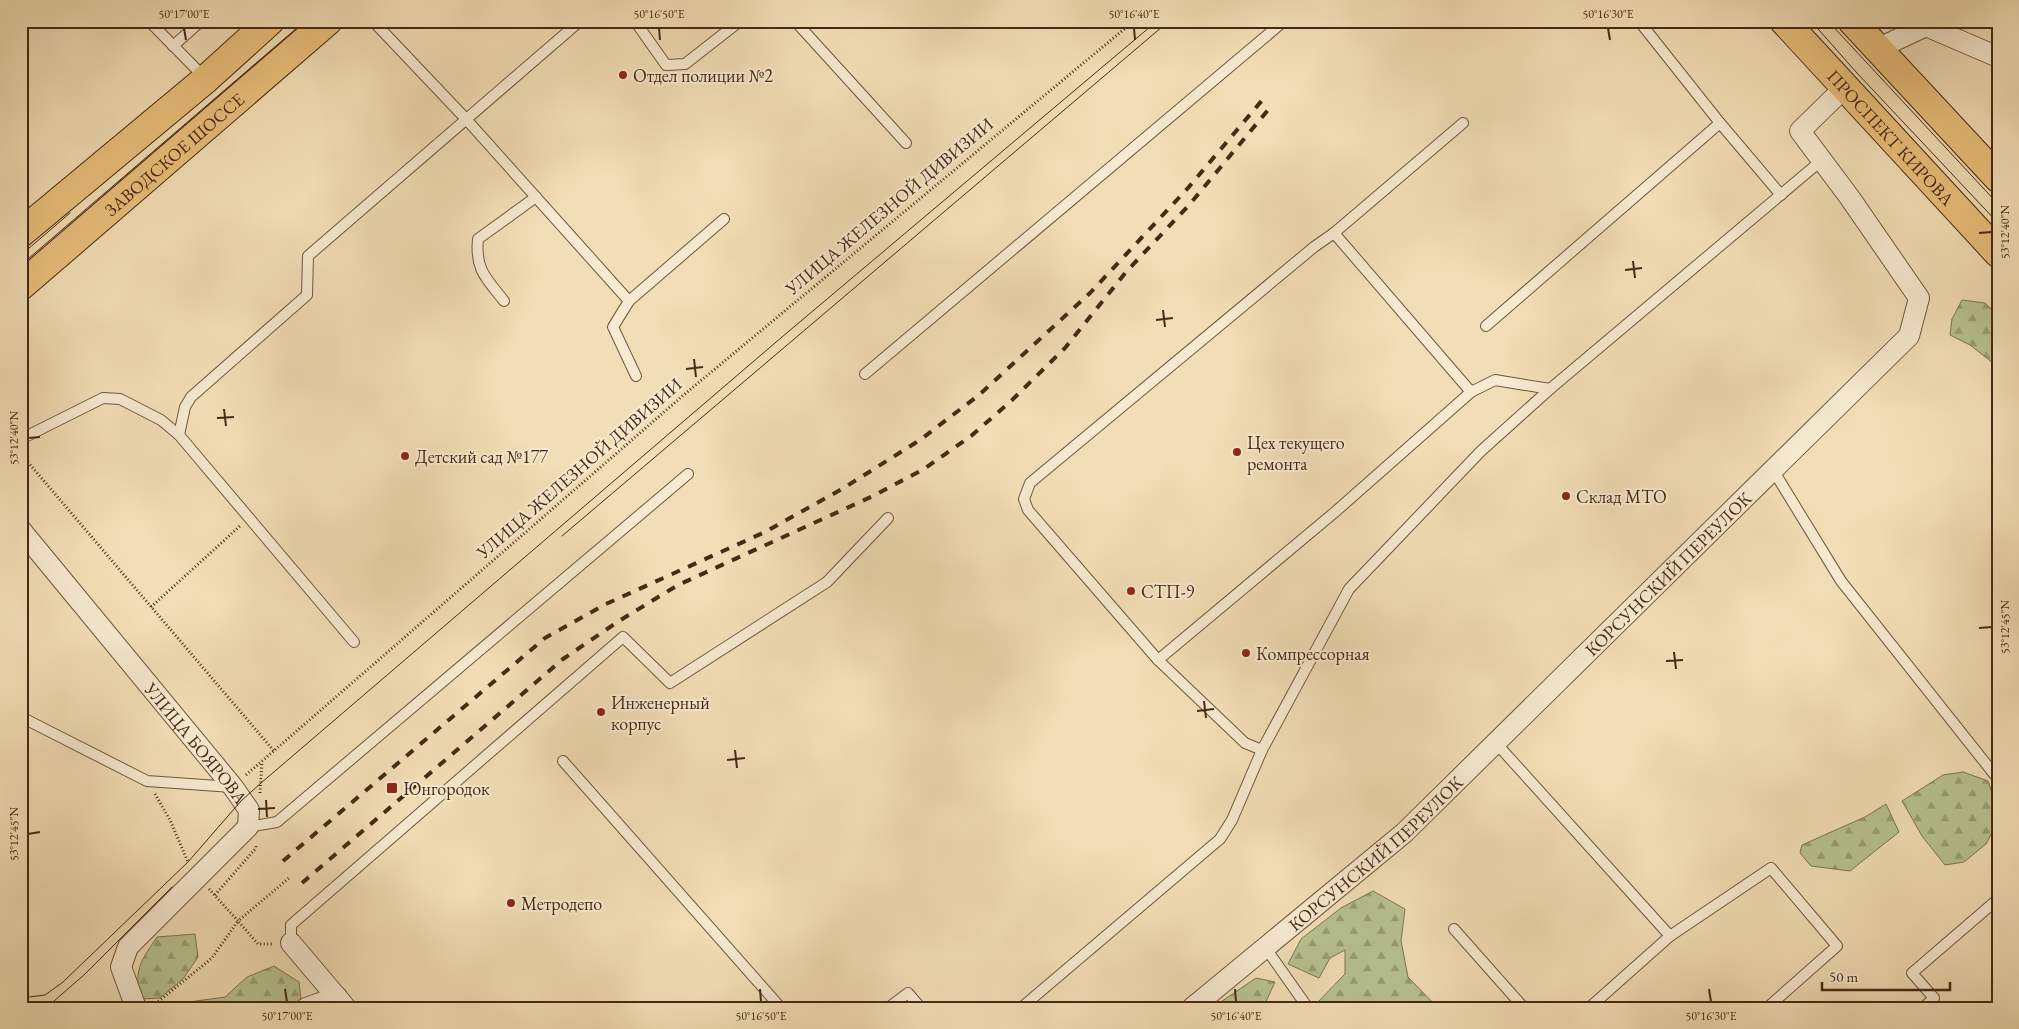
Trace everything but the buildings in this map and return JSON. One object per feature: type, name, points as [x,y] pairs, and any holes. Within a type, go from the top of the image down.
[{"type":"main road","name":"ЗАВОДСКОЕ ШОССЕ","points":[[21,234],[206,79],[270,21]]},
{"type":"main road","name":"ЗАВОДСКОЕ ШОССЕ","points":[[21,286],[328,21]]},
{"type":"main road","name":"ПРОСПЕКТ КИРОВА","points":[[1784,21],[1998,253]]},
{"type":"main road","points":[[1852,21],[1998,178]]},
{"type":"street","points":[[1877,48],[1926,26],[1998,57]]},
{"type":"street","name":"КОРСУНСКИЙ ПЕРЕУЛОК","points":[[1192,1008],[1404,833],[1909,336],[1919,298],[1800,131],[1844,88]]},
{"type":"street","name":"УЛИЦА БОЯРОВА","points":[[21,530],[233,787],[249,810],[248,828],[128,947],[121,967],[136,1008]]},
{"type":"street","points":[[291,943],[341,1002]]},
{"type":"street","points":[[306,1008],[341,1002]]},
{"type":"lane","points":[[148,21],[206,79]]},
{"type":"lane","points":[[173,46],[201,21]]},
{"type":"lane","points":[[373,21],[466,119],[629,301]]},
{"type":"lane","points":[[179,434],[185,407],[191,397],[307,295],[308,256],[580,21]]},
{"type":"lane","points":[[635,21],[666,65],[685,64],[740,21]]},
{"type":"lane","points":[[796,21],[906,144]]},
{"type":"lane","points":[[865,374],[1284,21]]},
{"type":"lane","points":[[1639,21],[1781,195]]},
{"type":"lane","points":[[1262,750],[1245,743],[1158,660],[1028,510],[1024,499],[1030,483],[1314,247],[1334,233],[1463,122]]},
{"type":"lane","points":[[1486,326],[1720,122]]},
{"type":"lane","points":[[1021,1008],[1220,839],[1232,820],[1262,750],[1349,589],[1481,451],[1550,389],[1822,160]]},
{"type":"lane","points":[[504,301],[484,275],[476,256],[478,239],[536,197]]},
{"type":"lane","points":[[636,376],[613,327],[629,301],[724,219]]},
{"type":"lane","points":[[1334,233],[1471,392]]},
{"type":"lane","points":[[1158,660],[1335,512],[1471,392],[1495,380],[1550,389]]},
{"type":"lane","points":[[21,439],[103,398],[120,399],[160,420],[179,434],[354,642]]},
{"type":"lane","points":[[1773,470],[1841,581],[1998,779]]},
{"type":"lane","points":[[248,828],[277,822],[688,474]]},
{"type":"lane","points":[[291,943],[291,925],[623,637],[670,683],[827,582],[888,518]]},
{"type":"lane","points":[[21,718],[147,781],[233,787]]},
{"type":"lane","points":[[1496,743],[1670,936]]},
{"type":"lane","points":[[563,761],[781,1008]]},
{"type":"lane","points":[[1589,1008],[1670,936],[1772,868],[1837,946],[1767,1008]]},
{"type":"lane","points":[[1923,1008],[1934,998],[1912,972],[1998,899]]},
{"type":"lane","points":[[1454,929],[1524,1008]]},
{"type":"lane","points":[[1265,947],[1308,1008]]},
{"type":"lane","points":[[888,1008],[908,993],[921,1008]]},
{"type":"path","name":"УЛИЦА ЖЕЛЕЗНОЙ ДИВИЗИИ","points":[[233,787],[686,393],[1134,21]]},
{"type":"path","points":[[21,454],[274,751]]},
{"type":"path","points":[[151,606],[249,518]]},
{"type":"path","points":[[150,1008],[212,958],[238,921],[258,944],[291,943]]},
{"type":"green space","points":[[1962,300],[1985,303],[1998,315],[1998,367],[1970,345],[1950,335],[1952,319]]},
{"type":"green space","points":[[1963,772],[1988,781],[1996,805],[1998,822],[1986,844],[1964,862],[1945,865],[1922,836],[1902,801],[1943,775]]},
{"type":"green space","points":[[1886,804],[1899,832],[1850,871],[1811,866],[1800,853],[1802,845],[1865,817]]},
{"type":"green space","points":[[1373,891],[1405,909],[1401,941],[1408,977],[1438,1008],[1315,1008],[1314,1006],[1345,974],[1345,950],[1330,958],[1319,978],[1288,964],[1301,939],[1341,908]]},
{"type":"green space","points":[[195,934],[198,957],[183,979],[160,998],[143,999],[138,974],[143,959],[157,937]]},
{"type":"green space","points":[[274,966],[299,982],[302,1008],[183,1008],[189,1002],[225,997],[247,977]]},
{"type":"green space","points":[[1256,978],[1275,982],[1263,1008],[1212,1008]]},
{"type":"tram line","points":[[21,265],[305,21]]},
{"type":"tram line","points":[[21,998],[45,995],[63,982],[188,862],[241,801],[261,783],[782,337],[1157,21]]},
{"type":"tram line","points":[[562,536],[1169,21]]},
{"type":"tram line","points":[[1811,21],[1857,73],[1998,223]]},
{"type":"tram line","points":[[1828,21],[1998,204]]},
{"type":"tram line","points":[[21,255],[70,213]]},
{"type":"tram line","points":[[46,1008],[85,974],[172,887]]},
{"type":"railway","points":[[283,861],[545,638],[606,604],[765,532],[842,489],[920,440],[979,395],[1090,293],[1188,188],[1264,98]]},
{"type":"railway","points":[[302,883],[563,659],[619,621],[678,585],[873,496],[924,469],[971,436],[1010,402],[1065,348],[1126,272],[1190,204],[1273,104]]},
{"type":"place","name":"Отдел полиции №2","points":[[623,75]]},
{"type":"place","name":"Цех текущего ремонта","points":[[1237,452]]},
{"type":"place","name":"Детский сад №177","points":[[405,456]]},
{"type":"place","name":"Склад МТО","points":[[1566,496]]},
{"type":"place","name":"СТП-9","points":[[1131,591]]},
{"type":"place","name":"Компрессорная","points":[[1246,653]]},
{"type":"place","name":"Инженерный корпус","points":[[601,712]]},
{"type":"place","name":"Юнгородок","points":[[392,788]]},
{"type":"place","name":"Метродепо","points":[[511,903]]}]
